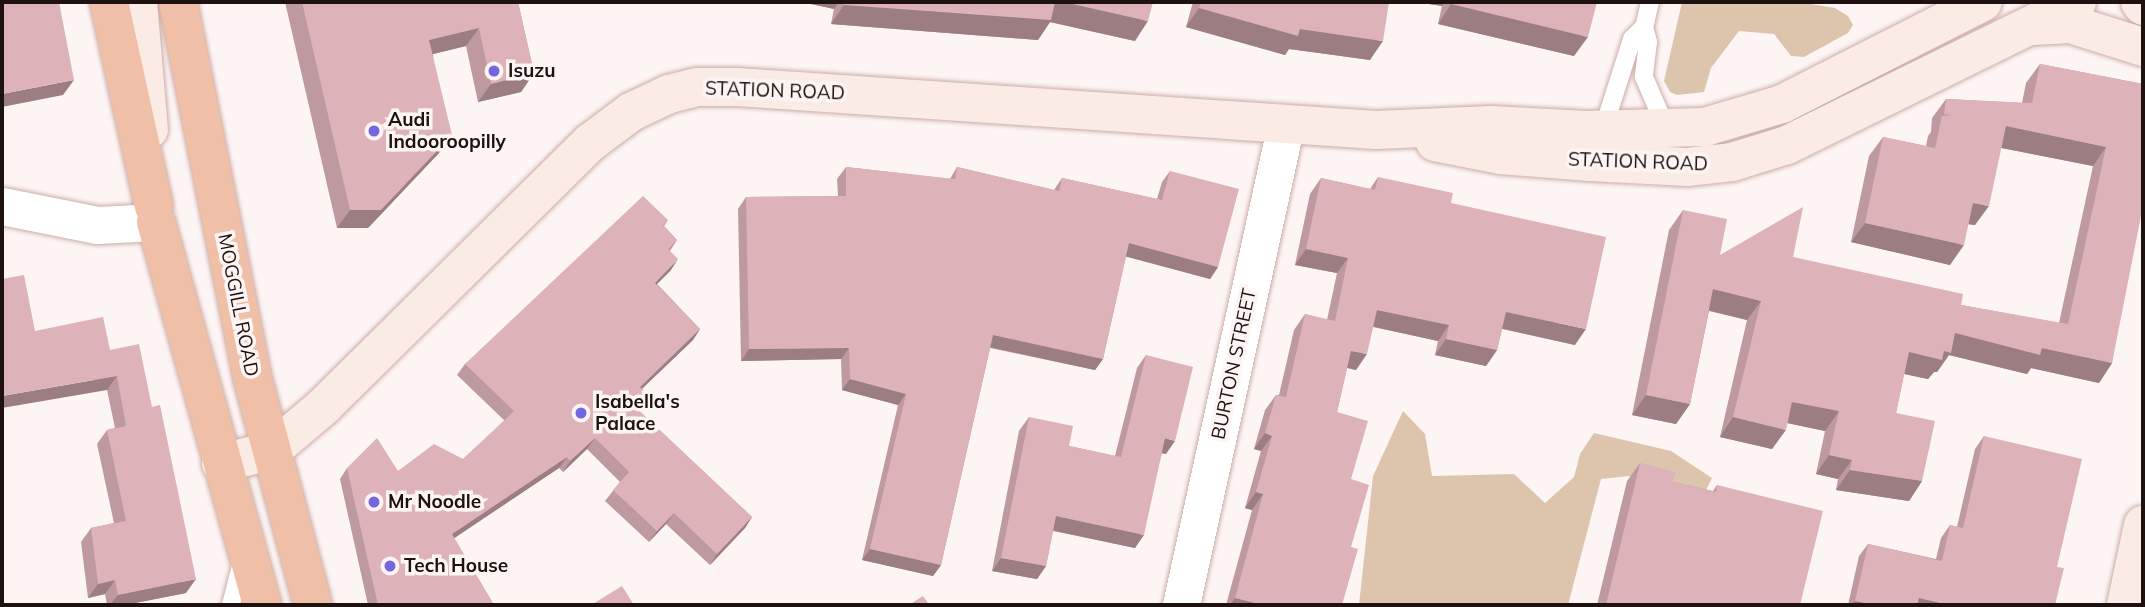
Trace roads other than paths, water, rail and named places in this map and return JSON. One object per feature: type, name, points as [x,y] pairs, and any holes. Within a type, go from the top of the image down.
[{"type":"highway","points":[[109,2],[155,214],[262,605]]},
{"type":"highway","name":"MOGGILL ROAD","points":[[177,2],[244,339],[313,605]]},
{"type":"street","points":[[2,206],[97,225],[155,214],[138,2]]},
{"type":"street","name":"STATION ROAD","points":[[1597,146],[1666,128],[1705,127],[1748,118],[1913,16],[1983,2]]},
{"type":"street","name":"STATION ROAD","points":[[271,451],[324,406],[591,142],[631,112],[669,94],[697,87],[737,87],[1376,130],[1491,125],[1687,167],[1752,157],[1787,145],[1907,82],[2077,2]]},
{"type":"street","points":[[2140,2],[2143,6]]},
{"type":"street","points":[[1907,82],[1920,58],[1913,16]]},
{"type":"street","points":[[2027,27],[2070,24],[2143,47]]},
{"type":"street","name":"BURTON STREET","points":[[1181,605],[1286,123]]},
{"type":"street","points":[[221,463],[271,451]]},
{"type":"street","points":[[2126,605],[2143,525]]},
{"type":"lane","points":[[1597,146],[1635,59],[1648,42],[1644,27],[1650,2]]},
{"type":"lane","points":[[1635,59],[1666,128]]},
{"type":"lane","points":[[231,605],[241,566],[242,534]]},
{"type":"place","name":"Isuzu","points":[[494,71]]},
{"type":"place","name":"Audi Indooroopilly","points":[[374,131]]},
{"type":"place","name":"Isabella's Palace","points":[[581,413]]},
{"type":"place","name":"Mr Noodle","points":[[374,502]]},
{"type":"place","name":"Tech House","points":[[390,566]]}]
